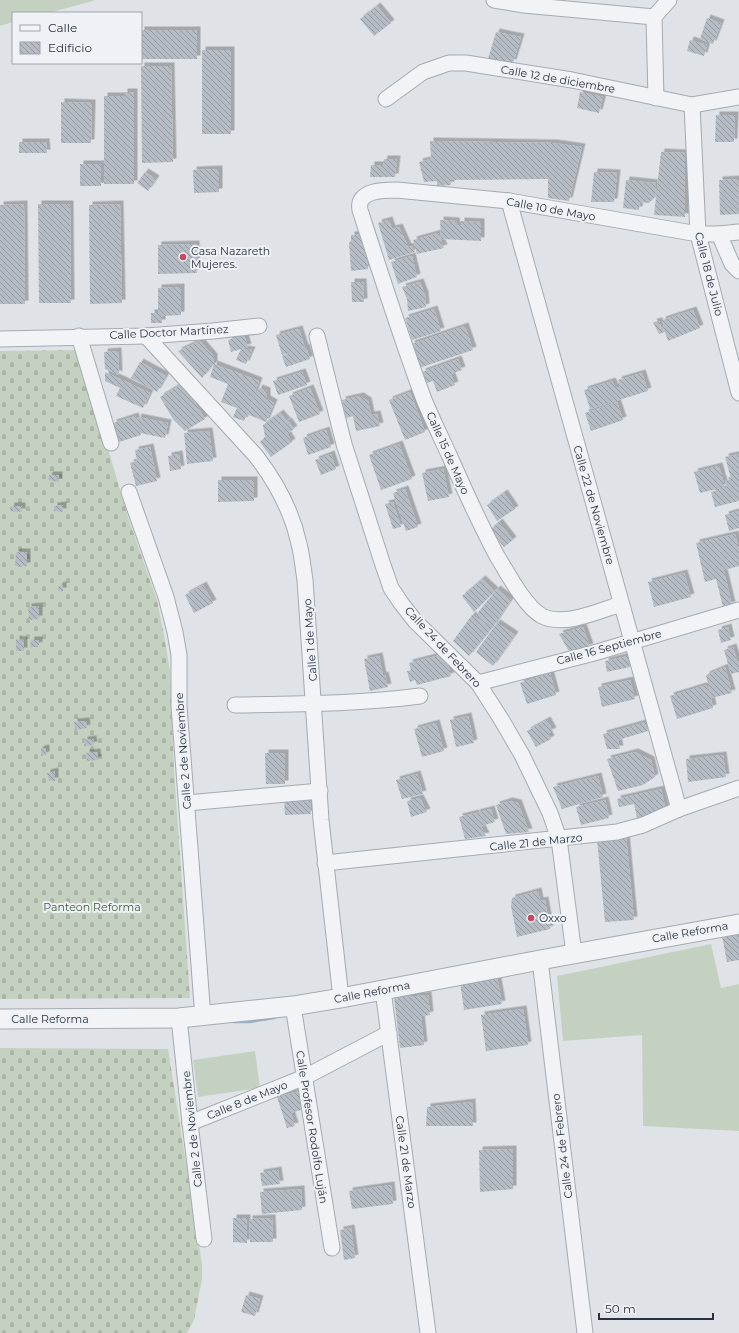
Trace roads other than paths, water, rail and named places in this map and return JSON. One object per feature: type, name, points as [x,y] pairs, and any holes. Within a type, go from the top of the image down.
[{"type":"street","points":[[494,0],[654,17]]},
{"type":"street","points":[[656,98],[654,17],[669,0]]},
{"type":"street","name":"Calle 12 de diciembre","points":[[386,99],[423,72],[436,66],[450,63],[466,63],[572,80],[692,105],[739,97]]},
{"type":"street","name":"Calle 18 de Julio","points":[[692,105],[698,234],[739,393]]},
{"type":"street","name":"Calle 10 de Mayo","points":[[363,198],[371,192],[381,190],[397,190],[509,201],[698,234],[739,232]]},
{"type":"street","name":"Calle 15 de Mayo","points":[[363,198],[359,206],[360,210],[424,397],[478,519],[510,578],[532,608],[542,616],[553,619],[565,619],[582,616],[621,604]]},
{"type":"street","name":"Calle 22 de Noviembre","points":[[509,201],[679,809]]},
{"type":"street","points":[[719,234],[732,264],[739,271]]},
{"type":"street","name":"Calle Doctor Martínez","points":[[0,339],[79,336],[146,336],[259,326]]},
{"type":"street","points":[[79,336],[111,443]]},
{"type":"street","name":"Calle 1 de Mayo","points":[[146,336],[256,456],[269,473],[285,502],[293,521],[306,580],[325,863],[341,998]]},
{"type":"street","name":"Calle 24 de Febrero","points":[[317,336],[344,444],[383,565],[392,588],[401,603],[416,621],[478,683],[522,755],[550,813],[559,839],[574,954]]},
{"type":"street","name":"Calle 2 de Noviembre","points":[[130,492],[166,597],[179,655],[179,706],[203,1017]]},
{"type":"street","name":"Calle 16 Septiembre","points":[[478,683],[594,653],[739,610]]},
{"type":"street","points":[[235,705],[315,704],[394,700],[420,696]]},
{"type":"street","name":"Calle 21 de Marzo","points":[[325,863],[617,832],[643,825],[679,809],[739,788]]},
{"type":"street","points":[[187,803],[320,791]]},
{"type":"street","name":"Calle Reforma","points":[[0,1019],[203,1017],[293,1006],[739,924]]},
{"type":"street","name":"Calle 24 de Febrero","points":[[540,960],[585,1333]]},
{"type":"street","name":"Calle 21 de Marzo","points":[[383,990],[428,1333]]},
{"type":"street","name":"Calle Profesor Rodolfo Luján","points":[[293,1006],[332,1248]]},
{"type":"street","name":"Calle 2 de Noviembre","points":[[180,1018],[190,1123],[204,1239]]},
{"type":"street","name":"Calle 8 de Mayo","points":[[190,1123],[305,1077],[389,1033]]},
{"type":"waterway","points":[[234,1021],[250,1021],[274,1017]]},
{"type":"place","name":"Casa Nazareth Mujeres.","points":[[183,257]]},
{"type":"place","name":"Oxxo","points":[[531,918]]},
{"type":"park label","name":"Panteon Reforma","points":[[92,907]]}]
